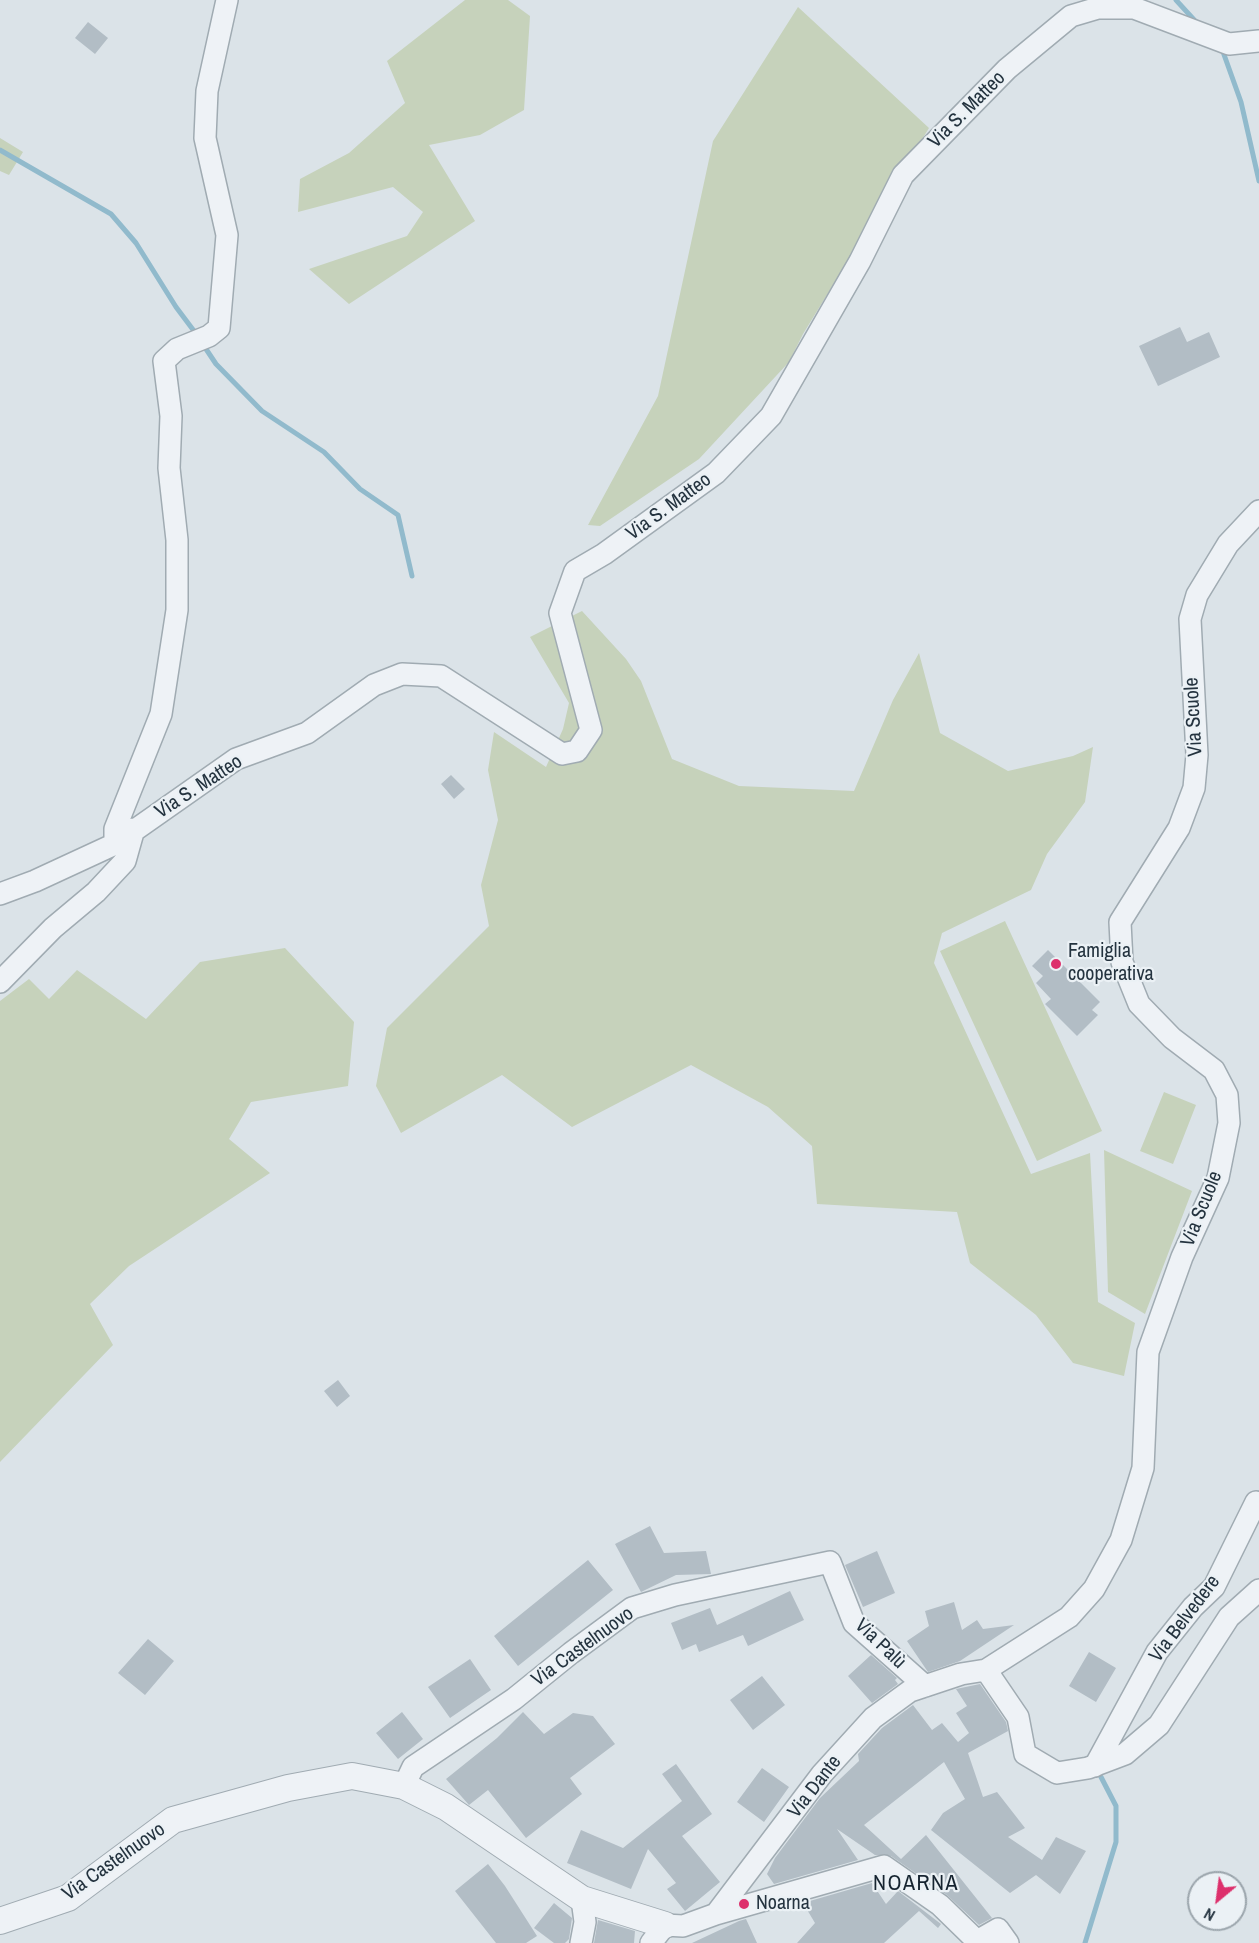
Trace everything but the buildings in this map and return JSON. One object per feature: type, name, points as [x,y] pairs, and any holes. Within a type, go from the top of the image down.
[{"type":"street","points":[[116,844],[115,829],[160,714],[177,610],[177,540],[169,468],[171,416],[164,362],[177,349],[209,336],[219,328],[227,235],[205,138],[207,92],[227,0]]},
{"type":"street","name":"Via S. Matteo","points":[[0,894],[35,882],[116,844],[134,829],[236,759],[307,733],[374,685],[402,674],[441,676],[562,754],[577,752],[591,730],[560,613],[574,571],[604,554],[716,473],[771,416],[860,261],[903,175],[1007,69],[1071,16],[1098,9],[1134,8],[1228,44],[1259,41]]},
{"type":"street","name":"Via Scuole","points":[[986,1670],[1069,1617],[1094,1590],[1121,1540],[1143,1468],[1148,1352],[1182,1257],[1218,1178],[1226,1134],[1227,1095],[1214,1070],[1172,1038],[1139,1004],[1122,962],[1120,922],[1179,828],[1194,788],[1197,755],[1190,619],[1197,595],[1228,544],[1259,511]]},
{"type":"street","points":[[0,982],[53,928],[96,892],[125,861],[134,829]]},
{"type":"street","name":"Via Belvedere","points":[[1095,1766],[1157,1652],[1193,1607],[1214,1587],[1256,1502]]},
{"type":"street","name":"Via Palù","points":[[830,1563],[854,1623],[925,1686]]},
{"type":"street","name":"Via Castelnuovo","points":[[404,1786],[413,1767],[514,1700],[571,1653],[632,1608],[675,1595],[830,1563]]},
{"type":"street","name":"Via Belvedere","points":[[986,1670],[1018,1717],[1026,1754],[1057,1773],[1095,1766],[1125,1754],[1159,1725],[1228,1617],[1259,1590]]},
{"type":"street","name":"Via Dante","points":[[716,1914],[822,1774],[873,1718],[910,1691],[961,1674],[986,1670]]},
{"type":"street","name":"Via Castelnuovo","points":[[0,1921],[68,1898],[173,1820],[288,1788],[352,1776],[404,1786],[446,1807],[582,1899],[658,1934]]},
{"type":"street","points":[[658,1934],[716,1914],[884,1866],[940,1905],[976,1942],[998,1929],[1008,1943]]},
{"type":"street","points":[[581,1943],[585,1922],[582,1899]]},
{"type":"green space","points":[[465,0],[508,0],[530,16],[524,110],[480,135],[429,145],[475,221],[349,304],[309,269],[407,236],[423,212],[393,187],[298,212],[300,179],[349,153],[405,103],[387,61]]},
{"type":"green space","points":[[798,7],[929,128],[803,334],[789,362],[699,459],[600,526],[588,525],[658,396],[713,141]]},
{"type":"green space","points":[[0,138],[23,152],[9,175],[0,171]]},
{"type":"green space","points":[[582,611],[626,659],[641,681],[672,759],[739,786],[854,791],[893,700],[919,653],[940,733],[1008,771],[1073,756],[1093,747],[1085,802],[1047,854],[1031,890],[942,933],[934,963],[1031,1174],[1090,1153],[1098,1302],[1135,1323],[1124,1376],[1073,1363],[1036,1315],[970,1263],[957,1212],[817,1204],[812,1146],[768,1107],[691,1065],[572,1127],[502,1075],[401,1133],[376,1086],[387,1028],[489,926],[481,885],[498,820],[488,770],[494,732],[546,767],[563,729],[569,703],[530,637]]},
{"type":"green space","points":[[1005,921],[1102,1131],[1037,1161],[940,951]]},
{"type":"green space","points":[[285,948],[354,1022],[348,1086],[251,1102],[229,1139],[270,1173],[129,1266],[90,1304],[113,1345],[0,1462],[0,1001],[29,979],[49,999],[77,970],[146,1019],[200,962]]},
{"type":"green space","points":[[1164,1092],[1196,1105],[1173,1164],[1140,1151]]},
{"type":"green space","points":[[1104,1150],[1192,1191],[1145,1314],[1108,1292]]},
{"type":"waterway","points":[[1176,0],[1197,23]]},
{"type":"waterway","points":[[1222,49],[1241,102],[1259,181]]},
{"type":"waterway","points":[[0,150],[111,214],[136,243],[176,307],[197,335]]},
{"type":"waterway","points":[[202,343],[216,364],[262,411],[324,452],[360,489],[398,515],[412,576]]},
{"type":"waterway","points":[[1085,1943],[1116,1842],[1116,1806],[1101,1777]]},
{"type":"place","name":"Famiglia cooperativa","points":[[1056,964]]},
{"type":"place","name":"Noarna","points":[[744,1904]]},
{"type":"district","name":"NOARNA","points":[[916,1884]]}]
